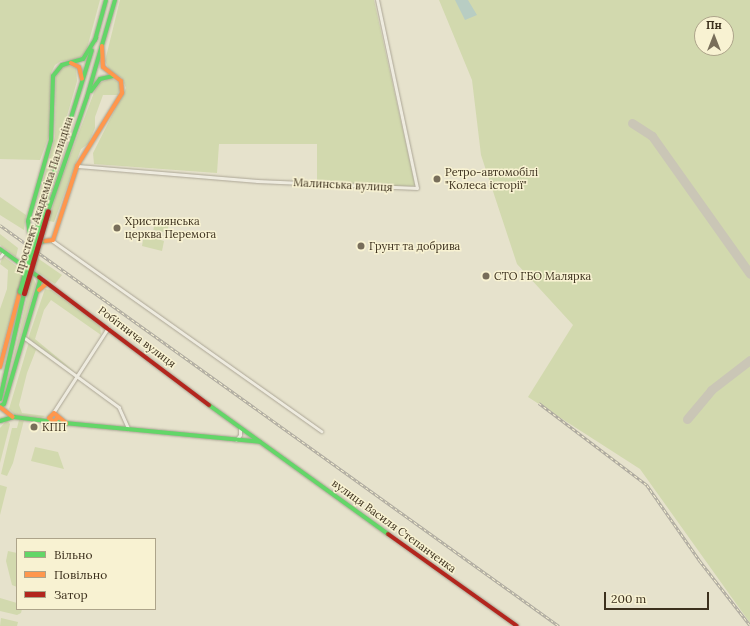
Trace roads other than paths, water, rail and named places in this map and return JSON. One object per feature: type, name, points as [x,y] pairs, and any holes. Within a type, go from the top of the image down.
[{"type":"main road","name":"проспект Академіка Палладіна","points":[[0,367],[106,0]]},
{"type":"main road","name":"проспект Академіка Палладіна","points":[[46,210],[87,97],[115,0]]},
{"type":"main road","points":[[96,38],[86,56],[57,68],[54,76],[51,140],[28,221],[30,234],[34,239],[40,242],[53,240],[77,166],[122,93],[121,81],[103,67],[102,46]]},
{"type":"main road","points":[[71,63],[81,71],[81,84]]},
{"type":"main road","points":[[87,97],[100,79],[113,76]]},
{"type":"main road","name":"Робітнича вулиця","points":[[2,250],[240,428],[261,442]]},
{"type":"main road","points":[[14,417],[0,406],[4,404],[25,338],[39,290],[39,277]]},
{"type":"main road","points":[[39,290],[47,283]]},
{"type":"main road","name":"проспект Академіка Палладіна","points":[[0,399],[22,292]]},
{"type":"main road","points":[[42,421],[50,415],[58,416],[68,424]]},
{"type":"main road","points":[[50,415],[53,422]]},
{"type":"main road","points":[[53,422],[58,416]]},
{"type":"main road","points":[[0,421],[14,417],[68,424],[261,442]]},
{"type":"main road","name":"вулиця Василя Степанченка","points":[[261,442],[517,626]]},
{"type":"street","name":"Малинська вулиця","points":[[77,166],[257,181],[417,188],[377,0]]},
{"type":"street","points":[[53,240],[321,431]]},
{"type":"street","points":[[0,257],[2,250]]},
{"type":"street","points":[[50,415],[57,408],[108,328]]},
{"type":"street","points":[[25,338],[119,407],[129,429]]},
{"type":"street","points":[[57,408],[58,416]]},
{"type":"street","points":[[235,440],[240,435],[240,428]]},
{"type":"railway","points":[[0,225],[559,626]]},
{"type":"railway","points":[[539,403],[647,485],[700,561],[750,625]]},
{"type":"place","name":"Ретро-автомобілі \"Колеса історії\"","points":[[437,179]]},
{"type":"place","name":"Християнська церква Перемога","points":[[117,228]]},
{"type":"place","name":"Грунт та добрива","points":[[361,246]]},
{"type":"place","name":"СТО ГБО Малярка","points":[[486,276]]},
{"type":"place","name":"КПП","points":[[34,427]]}]
